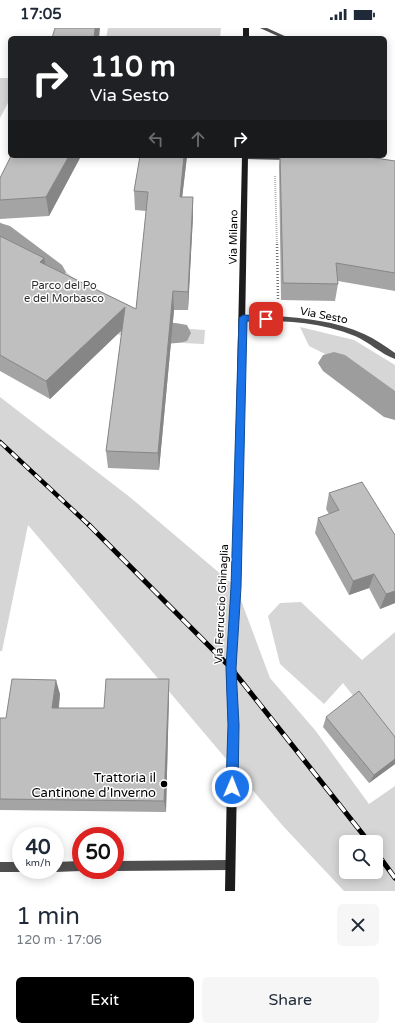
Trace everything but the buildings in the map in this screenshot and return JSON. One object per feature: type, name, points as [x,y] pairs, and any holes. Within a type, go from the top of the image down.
[{"type":"main road","name":"Via Milano","points":[[243,318],[245,158]]},
{"type":"main road","name":"Via Ferruccio Ghinaglia","points":[[230,891],[233,725],[231,668],[236,587],[243,318]]},
{"type":"street","points":[[264,28],[282,36]]},
{"type":"street","points":[[274,158],[297,159]]},
{"type":"street","name":"Via Sesto","points":[[243,318],[292,320],[322,324],[355,332],[395,356]]},
{"type":"street","points":[[124,866],[230,865]]},
{"type":"street","points":[[0,867],[12,867]]},
{"type":"path","points":[[274,158],[278,300]]},
{"type":"green space","points":[[108,28],[221,28],[220,36],[106,36]]},
{"type":"green space","points":[[0,78],[8,78],[8,103],[0,118]]},
{"type":"green space","name":"Parco del Po e del Morbasco","points":[[0,222],[60,267],[98,298],[137,325],[205,330],[204,344],[141,341],[124,337],[42,298],[0,247]]},
{"type":"green space","points":[[300,327],[354,340],[395,365],[395,396],[357,370],[309,346]]},
{"type":"green space","points":[[0,397],[131,498],[236,587],[270,678],[315,730],[369,804],[395,786],[395,891],[344,891],[283,826],[28,525],[2,651],[0,651]]},
{"type":"green space","points":[[301,602],[362,660],[395,632],[395,749],[343,683],[324,704],[280,664],[268,616],[280,603]]},
{"type":"waterway","points":[[0,232],[52,272]]},
{"type":"waterway","points":[[127,322],[139,330],[176,333]]},
{"type":"waterway","points":[[334,363],[395,408]]},
{"type":"railway","points":[[0,442],[90,526]]},
{"type":"railway","points":[[90,526],[231,668],[363,835]]},
{"type":"railway","points":[[383,862],[395,878]]},
{"type":"place","name":"Trattoria il Cantinone d’Inverno","points":[[164,784]]},
{"type":"route","points":[[232,787],[233,725],[231,668],[236,587],[243,318],[266,319]]}]
